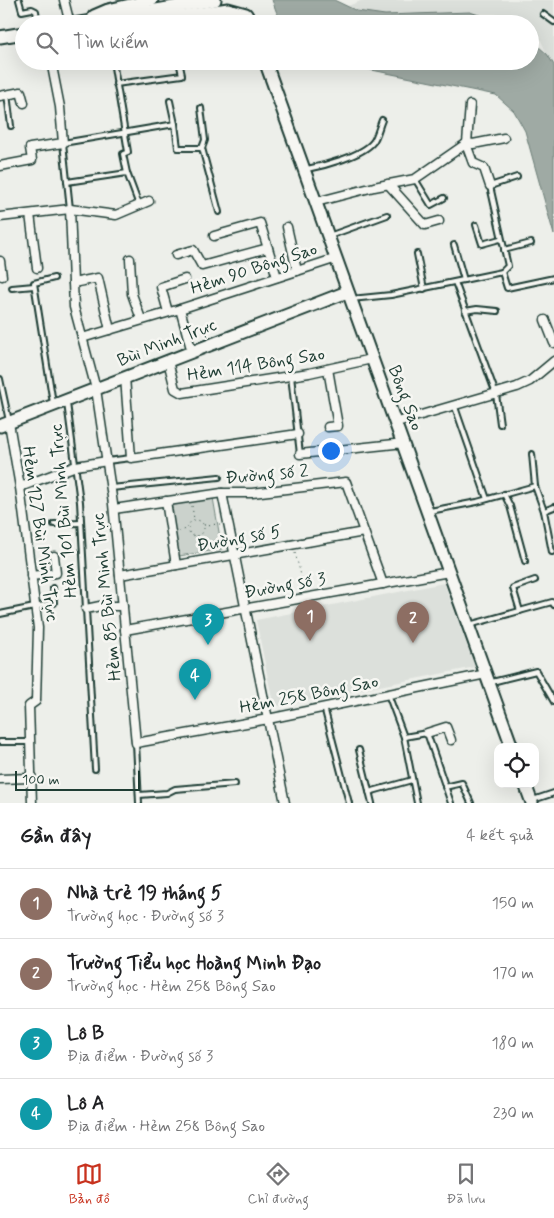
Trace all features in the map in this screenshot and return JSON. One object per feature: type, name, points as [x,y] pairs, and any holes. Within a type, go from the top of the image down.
[{"type":"street","points":[[64,0],[72,15]]},
{"type":"street","points":[[97,15],[108,10],[152,0]]},
{"type":"street","points":[[127,15],[215,0]]},
{"type":"street","points":[[190,15],[228,9],[247,15]]},
{"type":"street","points":[[1,34],[15,33]]},
{"type":"street","points":[[0,166],[32,160],[30,148],[63,143],[60,107],[53,70]]},
{"type":"street","name":"Bông Sao","points":[[268,70],[337,258],[348,296],[404,443],[511,743]]},
{"type":"street","points":[[4,95],[20,92],[24,103]]},
{"type":"street","points":[[470,105],[467,144],[474,163],[484,168],[490,186]]},
{"type":"street","points":[[316,202],[415,179],[467,144],[504,138]]},
{"type":"street","points":[[388,184],[425,225],[439,221]]},
{"type":"street","points":[[0,217],[70,209],[116,215],[149,201]]},
{"type":"street","name":"Hẻm 85 Bùi Minh Trực","points":[[70,209],[74,308],[96,389],[114,509],[136,744]]},
{"type":"street","points":[[30,214],[37,268]]},
{"type":"street","points":[[214,236],[260,223],[277,278]]},
{"type":"street","points":[[287,227],[297,271]]},
{"type":"street","points":[[176,255],[193,250],[202,266],[268,248]]},
{"type":"street","name":"Hẻm 90 Bông Sao","points":[[82,338],[180,309],[337,258]]},
{"type":"street","points":[[130,259],[132,294],[141,319]]},
{"type":"street","points":[[0,261],[2,276]]},
{"type":"street","points":[[73,282],[98,278],[110,330]]},
{"type":"street","points":[[168,312],[161,287],[185,279]]},
{"type":"street","name":"Bùi Minh Trực","points":[[5,425],[125,377],[348,296]]},
{"type":"street","points":[[180,309],[192,352]]},
{"type":"street","points":[[544,320],[554,343]]},
{"type":"street","name":"Hẻm 114 Bông Sao","points":[[168,361],[175,389],[182,393],[291,376],[372,359]]},
{"type":"street","points":[[396,422],[455,407],[530,381],[554,361]]},
{"type":"street","points":[[328,369],[338,426],[328,427]]},
{"type":"street","points":[[125,377],[131,458],[298,434]]},
{"type":"street","name":"Hẻm 127 Bùi Minh Trực","points":[[5,425],[20,487],[38,628],[36,701],[29,706],[30,742]]},
{"type":"street","points":[[300,454],[404,443]]},
{"type":"street","points":[[20,487],[76,466],[107,461]]},
{"type":"street","name":"Đường số 2","points":[[114,509],[222,493],[252,493],[346,482],[382,584]]},
{"type":"street","points":[[222,493],[285,803]]},
{"type":"street","points":[[166,501],[176,565]]},
{"type":"street","name":"Đường số 5","points":[[120,575],[364,532]]},
{"type":"street","points":[[31,576],[56,573],[54,556]]},
{"type":"street","name":"Đường số 3","points":[[126,630],[449,572]]},
{"type":"street","points":[[86,610],[123,606]]},
{"type":"street","name":"Hẻm 258 Bông Sao","points":[[136,744],[388,694],[488,678]]},
{"type":"street","points":[[427,733],[446,727],[451,740]]},
{"type":"street","points":[[30,742],[32,803]]},
{"type":"street","points":[[0,779],[30,778]]},
{"type":"street","points":[[527,788],[532,802]]},
{"type":"lane","points":[[19,0],[22,11],[32,9],[36,11],[37,15]]},
{"type":"lane","points":[[543,14],[554,22]]},
{"type":"lane","points":[[114,70],[128,152],[123,154],[127,172],[139,205]]},
{"type":"lane","points":[[116,84],[182,75],[181,70]]},
{"type":"lane","points":[[4,95],[11,126]]},
{"type":"lane","points":[[170,101],[178,148],[202,148]]},
{"type":"lane","points":[[201,108],[205,140],[202,148],[219,212]]},
{"type":"lane","points":[[304,170],[323,166],[359,152],[373,142],[382,120]]},
{"type":"lane","points":[[70,209],[63,143],[175,124]]},
{"type":"lane","points":[[67,182],[127,172]]},
{"type":"lane","points":[[348,296],[391,296],[502,272],[508,266],[500,239],[490,186],[517,176]]},
{"type":"lane","points":[[415,179],[431,205],[444,198]]},
{"type":"lane","points":[[329,236],[387,215]]},
{"type":"lane","points":[[476,225],[482,244],[500,239]]},
{"type":"lane","points":[[504,250],[531,243]]},
{"type":"lane","points":[[454,245],[464,280]]},
{"type":"lane","points":[[417,254],[424,289]]},
{"type":"lane","points":[[502,272],[507,288],[554,278]]},
{"type":"lane","points":[[12,288],[34,286],[34,283],[54,278]]},
{"type":"lane","points":[[455,282],[496,394],[500,424]]},
{"type":"lane","points":[[34,286],[53,406]]},
{"type":"lane","points":[[465,311],[477,309],[497,311]]},
{"type":"lane","points":[[291,376],[300,454]]},
{"type":"lane","points":[[0,379],[5,425]]},
{"type":"lane","name":"Hẻm 101 Bùi Minh Trực","points":[[67,401],[76,466],[81,523],[95,769]]},
{"type":"lane","points":[[455,407],[487,499]]},
{"type":"lane","points":[[532,454],[535,486],[544,511],[552,552]]},
{"type":"lane","points":[[107,461],[131,458]]},
{"type":"lane","points":[[111,488],[219,477]]},
{"type":"lane","points":[[428,511],[487,499],[535,486]]},
{"type":"lane","points":[[504,494],[510,506],[525,561]]},
{"type":"lane","points":[[544,511],[554,507]]},
{"type":"lane","points":[[54,524],[81,523]]},
{"type":"lane","points":[[520,611],[513,588],[535,580]]},
{"type":"lane","points":[[0,614],[54,603],[53,588]]},
{"type":"lane","points":[[468,625],[553,603]]},
{"type":"lane","points":[[488,678],[536,671],[554,702]]},
{"type":"lane","points":[[388,694],[404,737],[417,803]]},
{"type":"lane","points":[[324,707],[348,803]]},
{"type":"lane","points":[[404,737],[427,733],[451,803]]},
{"type":"lane","points":[[0,742],[30,742]]},
{"type":"lane","name":"Hẻm 85 Bùi Minh Trực","points":[[136,744],[139,803]]},
{"type":"lane","points":[[359,750],[372,803]]},
{"type":"lane","points":[[369,792],[412,780]]},
{"type":"lane","points":[[445,787],[462,783],[471,803]]},
{"type":"lane","points":[[139,795],[167,793],[175,789],[235,784]]},
{"type":"lane","points":[[532,802],[554,792]]},
{"type":"path","points":[[190,498],[194,520]]},
{"type":"path","points":[[203,525],[203,530],[197,535],[192,535],[188,529],[190,522],[194,520],[200,521],[203,525],[228,524]]},
{"type":"path","points":[[171,532],[188,529]]},
{"type":"path","points":[[197,535],[202,561]]},
{"type":"path","points":[[293,545],[307,597]]},
{"type":"shaded area","points":[[272,0],[334,0],[357,11],[385,15],[278,15]]},
{"type":"shaded area","points":[[363,0],[554,0],[554,71],[539,37],[539,15],[369,15],[348,6]]},
{"type":"shaded area","points":[[470,12],[479,15],[385,15]]},
{"type":"shaded area","points":[[539,47],[547,54],[554,65],[554,235],[525,131],[514,111],[496,95],[372,70],[539,70]]},
{"type":"shaded area","points":[[213,498],[222,549],[179,556],[170,505]]},
{"type":"shaded area","points":[[444,583],[475,667],[274,707],[256,620]]},
{"type":"place","name":"Nhà trẻ 19 tháng 5","points":[[310,641]]},
{"type":"place","name":"Trường Tiểu học Hoàng Minh Đạo","points":[[413,643]]},
{"type":"place","name":"Lô B","points":[[208,645]]},
{"type":"place","name":"Lô A","points":[[195,700]]}]
